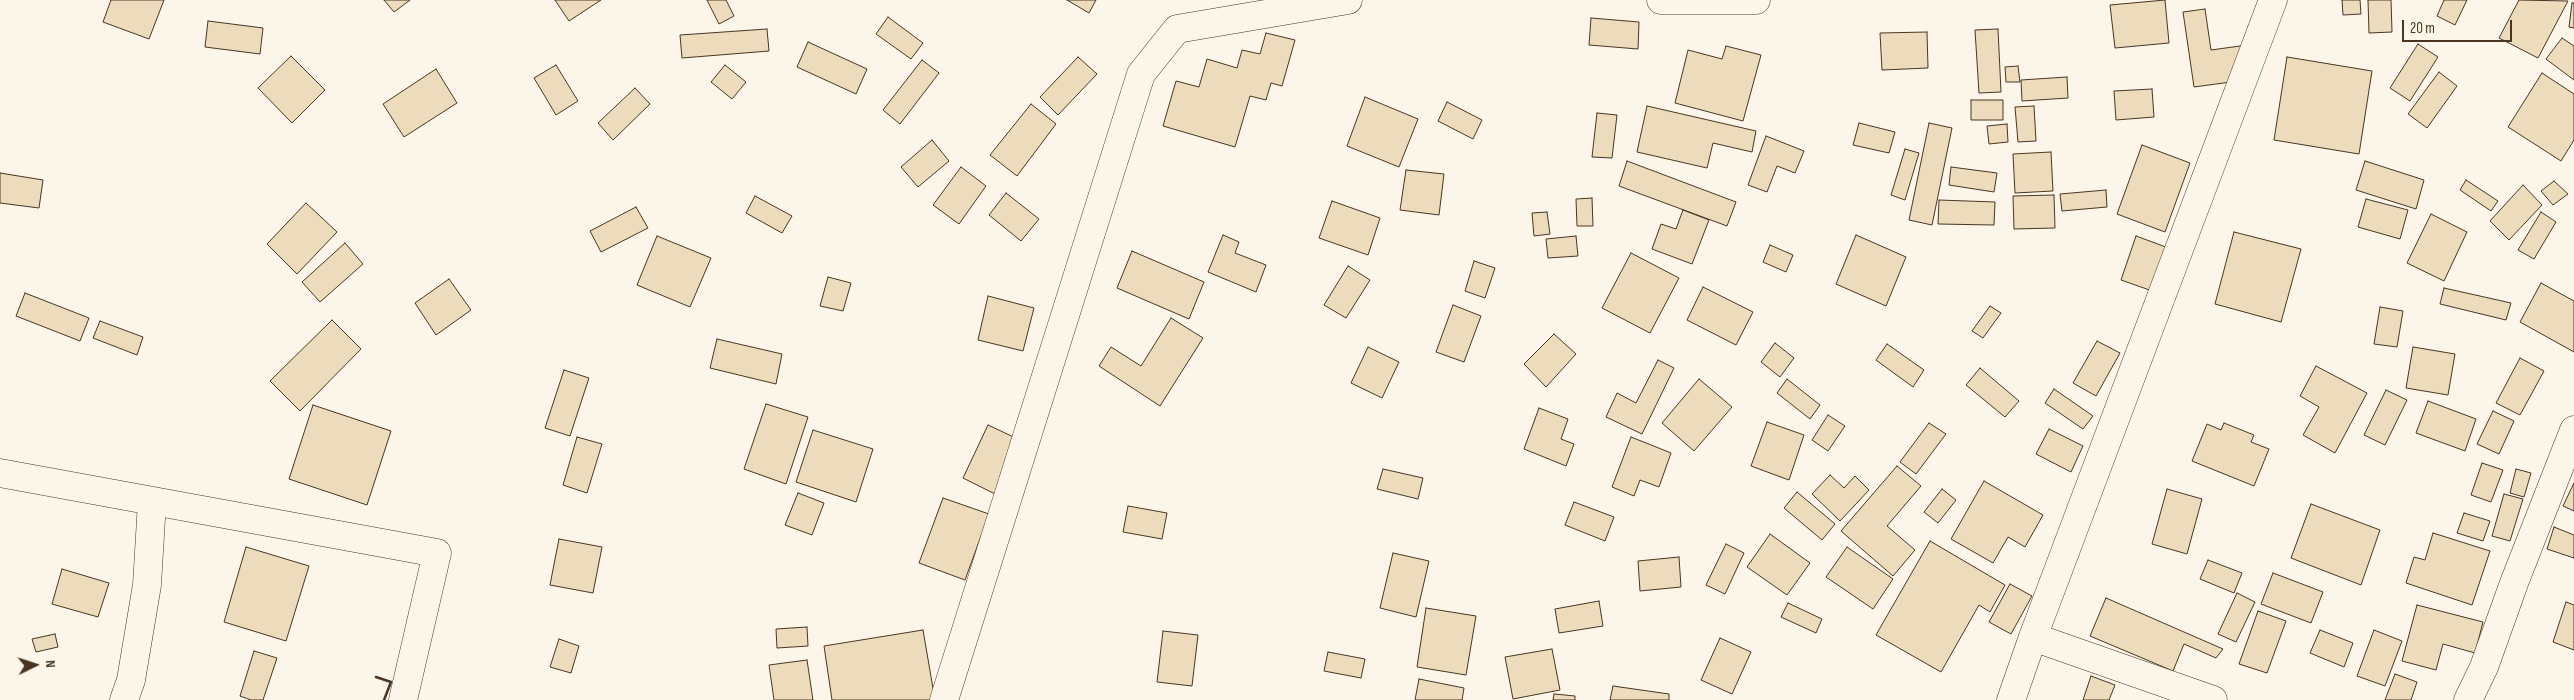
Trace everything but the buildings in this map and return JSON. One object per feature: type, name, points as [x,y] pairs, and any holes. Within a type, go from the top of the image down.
[{"type":"street","points":[[944,700],[1141,74],[1177,29],[1348,0]]},
{"type":"street","points":[[1661,0],[1756,0]]},
{"type":"street","points":[[2011,700],[2033,636],[2273,0]]},
{"type":"street","points":[[2468,700],[2484,667],[2514,583],[2574,430]]},
{"type":"street","points":[[0,473],[437,553],[403,700]]},
{"type":"street","points":[[124,700],[131,680],[147,585],[152,502]]},
{"type":"street","points":[[2033,636],[2213,700]]},
{"type":"wall","points":[[376,677],[391,682],[384,700]]}]
